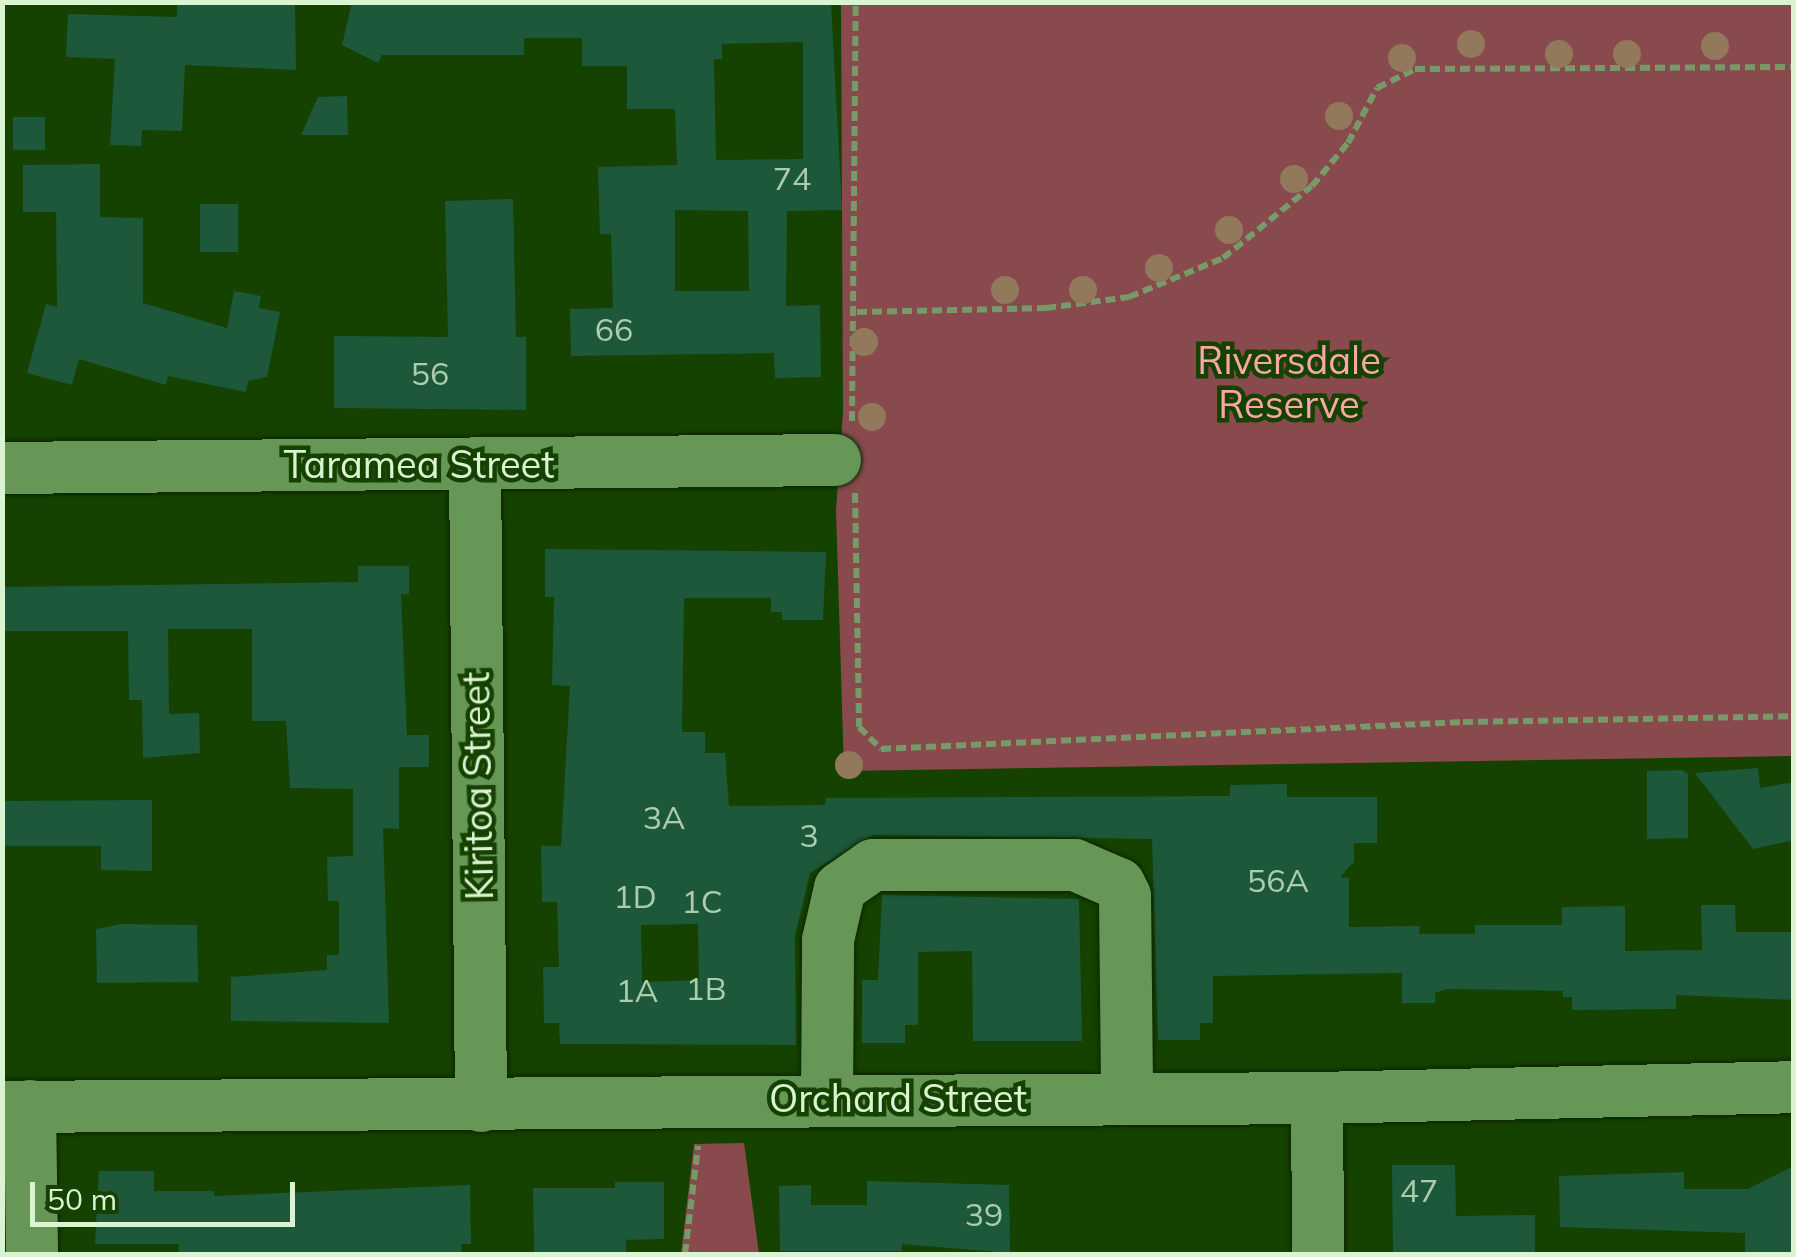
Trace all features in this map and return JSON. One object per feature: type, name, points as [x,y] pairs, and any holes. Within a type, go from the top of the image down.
[{"type":"street","name":"Taramea Street","points":[[2,468],[843,460]]},
{"type":"street","name":"Kiritoa Street","points":[[475,466],[481,1106]]},
{"type":"street","points":[[827,1099],[828,940],[840,888],[873,865],[989,864],[1074,864],[1119,884],[1125,896],[1127,1098]]},
{"type":"street","name":"Orchard Street","points":[[16,1106],[1316,1098],[1794,1087]]},
{"type":"street","points":[[1316,1098],[1318,1254]]},
{"type":"street","points":[[16,1106],[32,1254]]},
{"type":"path","points":[[856,2],[857,312],[843,460],[858,516],[858,726],[881,749],[1462,722],[1794,716]]},
{"type":"path","points":[[857,312],[1046,308],[1129,297],[1224,258],[1312,186],[1348,143],[1377,88],[1415,69],[1794,67]]},
{"type":"path","points":[[684,1254],[699,1140]]},
{"type":"green space","name":"Riversdale Reserve","points":[[841,3],[1793,3],[1793,756],[844,771],[836,510],[843,412]]},
{"type":"green space","points":[[744,1143],[759,1254],[681,1254],[694,1144]]},
{"type":"building","points":[[177,2],[295,2],[296,70],[185,65],[182,131],[142,130],[141,146],[110,145],[115,59],[66,57],[68,14],[177,17]]},
{"type":"building","points":[[352,2],[831,2],[842,210],[787,211],[786,306],[820,305],[821,377],[775,378],[774,353],[571,356],[570,309],[613,308],[611,234],[600,234],[598,167],[677,165],[675,109],[627,109],[627,66],[582,66],[582,38],[524,38],[524,55],[382,55],[378,63],[342,45]],"holes":[[[803,42],[803,159],[716,160],[714,59],[722,59],[722,44]],[[675,210],[748,211],[749,291],[675,291]]]},
{"type":"building","points":[[347,96],[348,135],[301,135],[318,97]]},
{"type":"building","points":[[13,117],[45,117],[45,150],[13,150]]},
{"type":"building","points":[[100,164],[100,217],[143,218],[143,303],[227,328],[234,291],[261,296],[259,308],[280,312],[267,377],[248,381],[246,392],[168,376],[166,385],[79,359],[72,385],[27,373],[46,304],[57,307],[56,212],[23,212],[23,165]]},
{"type":"building","points":[[513,199],[516,337],[526,337],[526,410],[334,408],[334,336],[448,337],[445,201]]},
{"type":"building","points":[[200,204],[238,204],[238,252],[200,252]]},
{"type":"building","points":[[545,549],[826,552],[823,620],[782,620],[782,612],[771,612],[771,598],[684,598],[682,732],[705,732],[705,753],[725,753],[729,806],[825,805],[826,798],[1230,796],[1230,785],[1287,784],[1287,797],[1377,797],[1377,843],[1354,843],[1354,862],[1340,877],[1349,878],[1349,927],[1420,926],[1419,934],[1475,934],[1475,925],[1562,925],[1562,907],[1625,906],[1625,951],[1702,950],[1701,905],[1735,905],[1736,932],[1794,932],[1794,1000],[1676,995],[1676,1009],[1572,1010],[1572,997],[1563,997],[1563,991],[1447,989],[1435,993],[1435,1003],[1402,1003],[1402,973],[1213,976],[1213,1023],[1200,1023],[1200,1040],[1158,1040],[1152,839],[873,835],[810,873],[795,936],[796,1045],[560,1044],[559,1023],[544,1023],[543,967],[559,967],[557,902],[542,902],[541,846],[561,846],[570,686],[552,685],[554,597],[545,597]],"holes":[[[698,924],[699,980],[642,982],[641,925]]]},
{"type":"building","points":[[358,566],[409,566],[409,594],[401,594],[407,735],[429,735],[429,767],[399,767],[399,829],[383,828],[389,1023],[231,1021],[231,977],[327,970],[327,955],[339,955],[339,901],[328,901],[327,857],[353,856],[353,789],[290,788],[286,721],[252,721],[252,629],[168,629],[169,714],[199,713],[200,753],[143,758],[142,700],[129,700],[128,631],[2,631],[2,587],[358,582]]},
{"type":"building","points":[[1758,768],[1760,788],[1794,782],[1794,840],[1753,849],[1695,773]]},
{"type":"building","points":[[1682,770],[1688,774],[1688,838],[1647,839],[1647,771]]},
{"type":"building","points":[[152,800],[152,871],[101,870],[101,846],[5,846],[5,801]]},
{"type":"building","points":[[882,895],[1079,899],[1082,1041],[973,1041],[972,951],[918,952],[918,1025],[905,1025],[905,1043],[862,1043],[862,980],[878,980]]},
{"type":"building","points":[[122,924],[197,925],[198,982],[97,983],[96,929]]},
{"type":"building","points":[[1392,1165],[1455,1165],[1456,1216],[1535,1215],[1535,1254],[1393,1254]]},
{"type":"building","points":[[1794,1166],[1794,1254],[1745,1254],[1745,1233],[1560,1227],[1559,1176],[1684,1172],[1684,1189],[1748,1189]]},
{"type":"building","points":[[99,1171],[154,1171],[154,1191],[214,1191],[214,1196],[470,1185],[471,1244],[461,1244],[461,1252],[179,1254],[179,1244],[95,1244]]},
{"type":"building","points":[[867,1181],[1009,1185],[1010,1253],[902,1244],[902,1251],[780,1251],[779,1186],[811,1185],[811,1205],[867,1205]]},
{"type":"building","points":[[615,1182],[664,1182],[664,1239],[626,1240],[626,1254],[534,1254],[533,1188],[615,1188]]}]
